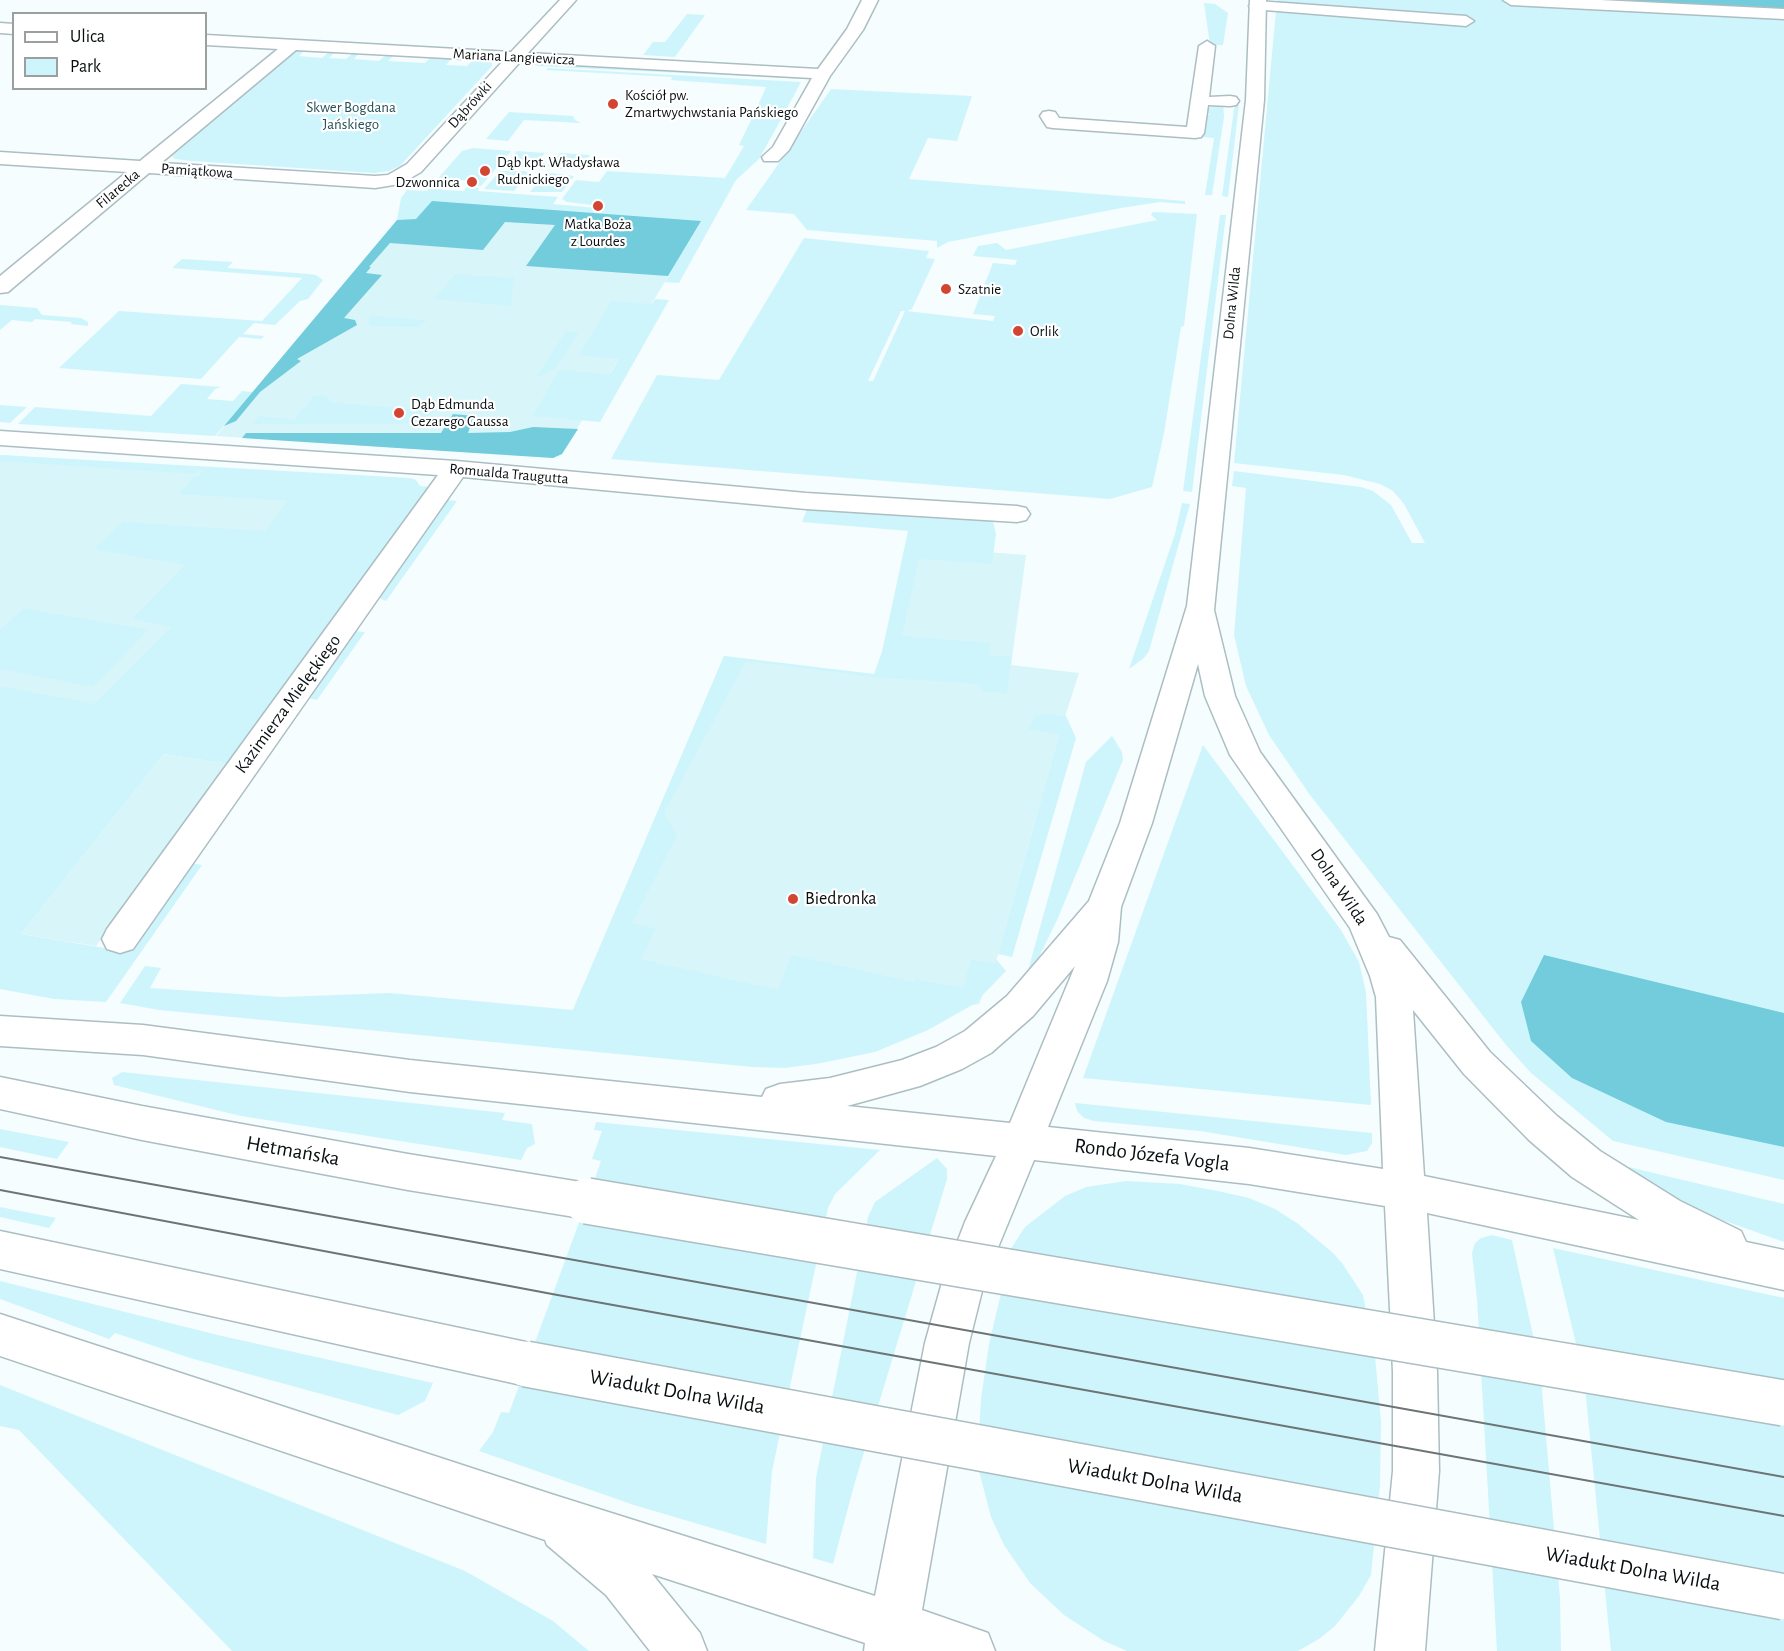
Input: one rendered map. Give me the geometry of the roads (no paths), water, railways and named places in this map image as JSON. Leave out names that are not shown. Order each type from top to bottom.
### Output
[{"type":"street","name":"Dąbrówki","points":[[393,180],[414,168],[568,0]]},
{"type":"street","points":[[771,157],[780,150],[822,74],[855,30],[870,0]]},
{"type":"street","points":[[1511,0],[1784,14]]},
{"type":"street","points":[[1257,3],[1466,21]]},
{"type":"street","name":"Dolna Wilda","points":[[1023,1140],[1089,981],[1100,942],[1104,907],[1136,823],[1201,606],[1255,100],[1257,3]]},
{"type":"street","name":"Mariana Langiewicza","points":[[207,40],[822,74]]},
{"type":"street","name":"Filarecka","points":[[0,287],[292,45]]},
{"type":"street","points":[[1049,116],[1053,123],[1195,133],[1207,46]]},
{"type":"street","points":[[1212,101],[1230,101]]},
{"type":"street","name":"Pamiątkowa","points":[[0,158],[375,182],[393,180]]},
{"type":"street","name":"Romualda Traugutta","points":[[0,438],[456,469],[806,501],[1017,514]]},
{"type":"street","name":"Kazimierza Mielęckiego","points":[[120,939],[456,469]]},
{"type":"street","name":"Dolna Wilda","points":[[1201,606],[1220,696],[1246,755],[1365,923],[1388,976],[1394,997],[1406,1191]]},
{"type":"street","points":[[0,1031],[143,1040],[410,1076],[702,1106],[794,1100],[906,1076],[949,1059],[978,1042],[1020,1006],[1104,907]]},
{"type":"street","points":[[1365,923],[1477,1063],[1520,1108],[1586,1164],[1665,1214],[1711,1239],[1784,1268]]},
{"type":"street","name":"Hetmańska","points":[[0,1093],[142,1123],[408,1172],[1784,1403]]},
{"type":"street","name":"Rondo Józefa Vogla","points":[[702,1106],[1249,1166],[1406,1191],[1784,1268]]},
{"type":"street","points":[[891,1639],[947,1343],[964,1280],[986,1222],[1023,1140]]},
{"type":"street","points":[[1400,1651],[1416,1471],[1415,1372],[1406,1191]]},
{"type":"street","name":"Wiadukt Dolna Wilda","points":[[0,1250],[526,1364],[1784,1597]]},
{"type":"street","points":[[0,1335],[551,1518],[891,1639],[970,1651]]},
{"type":"street","points":[[551,1518],[623,1578],[682,1651]]},
{"type":"tram line","points":[[0,1157],[1784,1477]]},
{"type":"tram line","points":[[0,1190],[552,1294],[1784,1516]]},
{"type":"place","name":"Kościół pw. Zmartwychwstania Pańskiego","points":[[613,104]]},
{"type":"place","name":"Dąb kpt. Władysława Rudnickiego","points":[[485,171]]},
{"type":"place","name":"Dzwonnica","points":[[472,182]]},
{"type":"place","name":"Matka Boża z Lourdes","points":[[598,206]]},
{"type":"place","name":"Szatnie","points":[[946,289]]},
{"type":"place","name":"Orlik","points":[[1018,331]]},
{"type":"place","name":"Dąb Edmunda Cezarego Gaussa","points":[[399,413]]},
{"type":"place","name":"Biedronka","points":[[793,899]]},
{"type":"park label","name":"Skwer Bogdana Jańskiego","points":[[351,116]]}]
